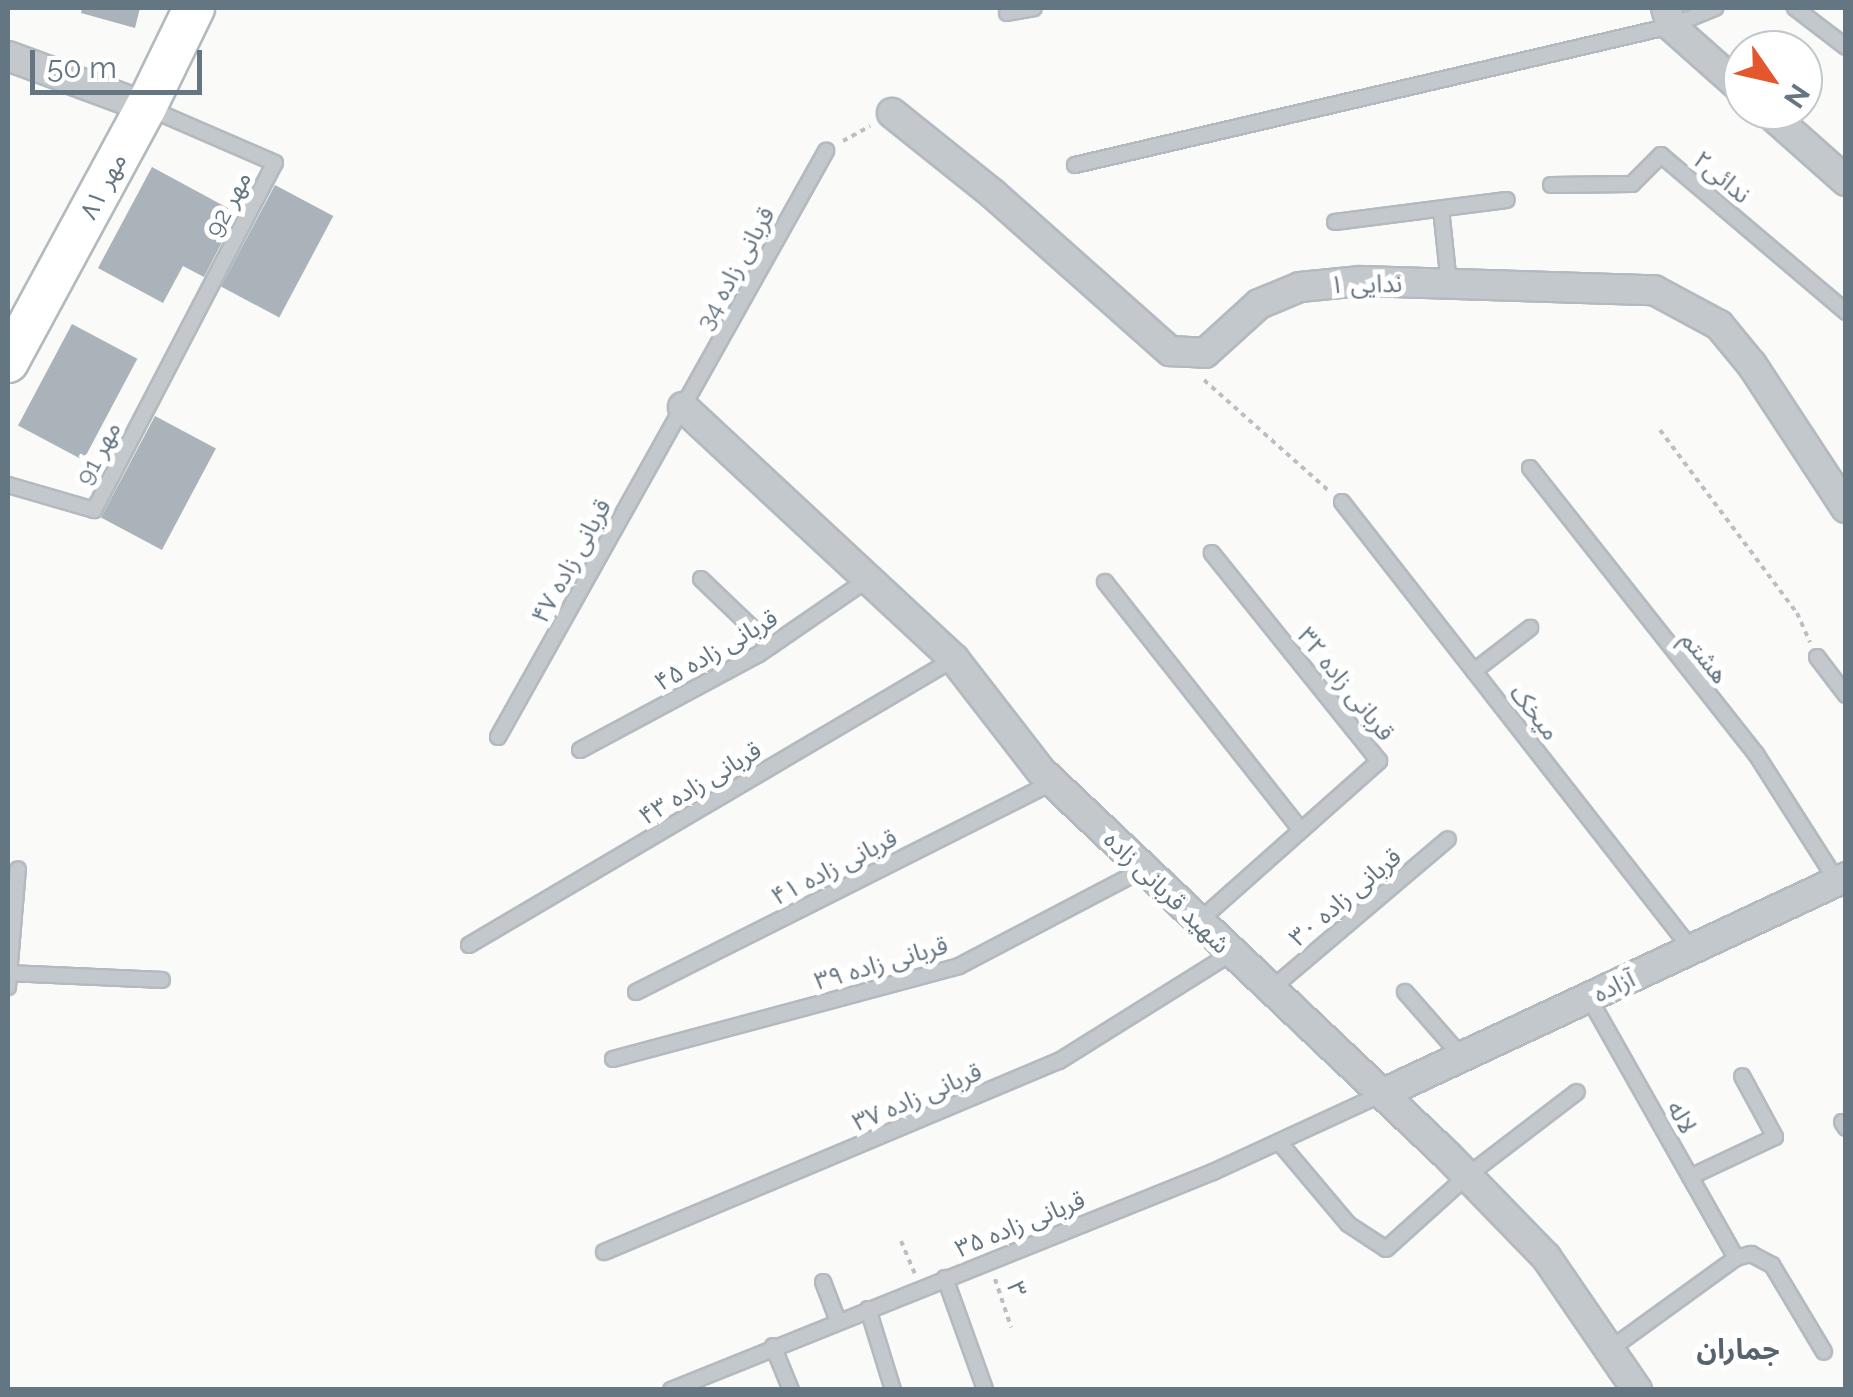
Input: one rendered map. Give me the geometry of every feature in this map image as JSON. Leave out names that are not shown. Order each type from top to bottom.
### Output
[{"type":"street","name":"مهر ۸۱","points":[[8,362],[146,107],[194,8]]},
{"type":"street","points":[[1668,17],[1723,71]]},
{"type":"street","points":[[8,56],[146,107]]},
{"type":"street","points":[[892,113],[1170,351]]},
{"type":"street","points":[[1789,130],[1846,181]]},
{"type":"street","name":"ندایی ۱","points":[[1170,351],[1205,354],[1259,304],[1300,287],[1361,282],[1654,290],[1719,325],[1752,365],[1844,503]]},
{"type":"street","name":"شهید قربانی زاده","points":[[683,407],[954,659],[1052,782],[1382,1094],[1546,1257],[1636,1390]]},
{"type":"street","name":"آزاده","points":[[1382,1094],[1841,879]]},
{"type":"lane","points":[[1007,13],[1034,8]]},
{"type":"lane","points":[[1075,165],[1715,8]]},
{"type":"lane","points":[[1795,8],[1846,46]]},
{"type":"lane","name":"مهر 92","points":[[146,107],[275,163],[184,337]]},
{"type":"lane","name":"قربانی زاده 34","points":[[683,407],[826,151]]},
{"type":"lane","name":"ندائی۲","points":[[1551,185],[1632,184],[1661,155],[1846,312]]},
{"type":"lane","points":[[1336,222],[1507,200]]},
{"type":"lane","points":[[1441,209],[1448,284]]},
{"type":"lane","name":"مهر 91","points":[[8,485],[94,510],[184,337]]},
{"type":"lane","name":"قربانی زاده ۴۷","points":[[498,738],[683,407]]},
{"type":"lane","name":"هشتم","points":[[1530,468],[1756,754],[1841,879]]},
{"type":"lane","name":"میخک","points":[[1342,502],[1692,950]]},
{"type":"lane","name":"قربانی زاده ۳۲","points":[[1198,922],[1379,761],[1212,553]]},
{"type":"lane","points":[[700,579],[772,646]]},
{"type":"lane","name":"قربانی زاده ۴۵","points":[[580,750],[772,646],[868,579]]},
{"type":"lane","points":[[1105,582],[1301,830]]},
{"type":"lane","points":[[1474,671],[1530,628]]},
{"type":"lane","points":[[1816,656],[1846,695]]},
{"type":"lane","name":"قربانی زاده ۴۳","points":[[469,945],[954,659]]},
{"type":"lane","name":"قربانی زاده ۴۱","points":[[636,992],[1052,782]]},
{"type":"lane","name":"قربانی زاده ۳۰","points":[[1270,990],[1448,839]]},
{"type":"lane","name":"قربانی زاده ۳۹","points":[[614,1059],[959,966],[1144,869]]},
{"type":"lane","points":[[8,987],[18,870]]},
{"type":"lane","name":"قربانی زاده ۳۷","points":[[604,1252],[1059,1061],[1232,953]]},
{"type":"lane","points":[[8,973],[162,980]]},
{"type":"lane","points":[[1405,992],[1462,1057]]},
{"type":"lane","name":"لاله","points":[[1588,998],[1736,1258]]},
{"type":"lane","points":[[1690,1176],[1776,1136],[1742,1076]]},
{"type":"lane","points":[[1279,1142],[1348,1224],[1386,1249],[1467,1176],[1576,1092]]},
{"type":"lane","name":"قربانی زاده ۳۵","points":[[671,1390],[706,1382],[774,1346],[1279,1142],[1382,1094]]},
{"type":"lane","points":[[1610,1350],[1736,1258],[1751,1254],[1772,1265],[1824,1352]]},
{"type":"lane","points":[[945,1278],[985,1389]]},
{"type":"lane","points":[[822,1282],[838,1321]]},
{"type":"lane","points":[[868,1309],[893,1390]]},
{"type":"lane","points":[[774,1346],[791,1390]]},
{"type":"path","points":[[826,151],[892,113]]},
{"type":"path","points":[[1170,351],[1342,502]]},
{"type":"path","points":[[1660,430],[1797,614],[1816,656]]},
{"type":"path","points":[[900,1240],[920,1288]]},
{"type":"path","name":"۳","points":[[989,1261],[1010,1327]]},
{"type":"building","points":[[82,8],[140,8],[135,28],[81,13]]},
{"type":"building","points":[[152,167],[237,213],[204,277],[183,266],[163,303],[98,268]]},
{"type":"building","points":[[275,185],[333,216],[279,318],[221,287]]},
{"type":"building","points":[[72,324],[137,359],[83,460],[18,426]]},
{"type":"building","points":[[155,416],[216,448],[162,550],[101,518]]},
{"type":"district","name":"جماران","points":[[1738,1350]]}]
